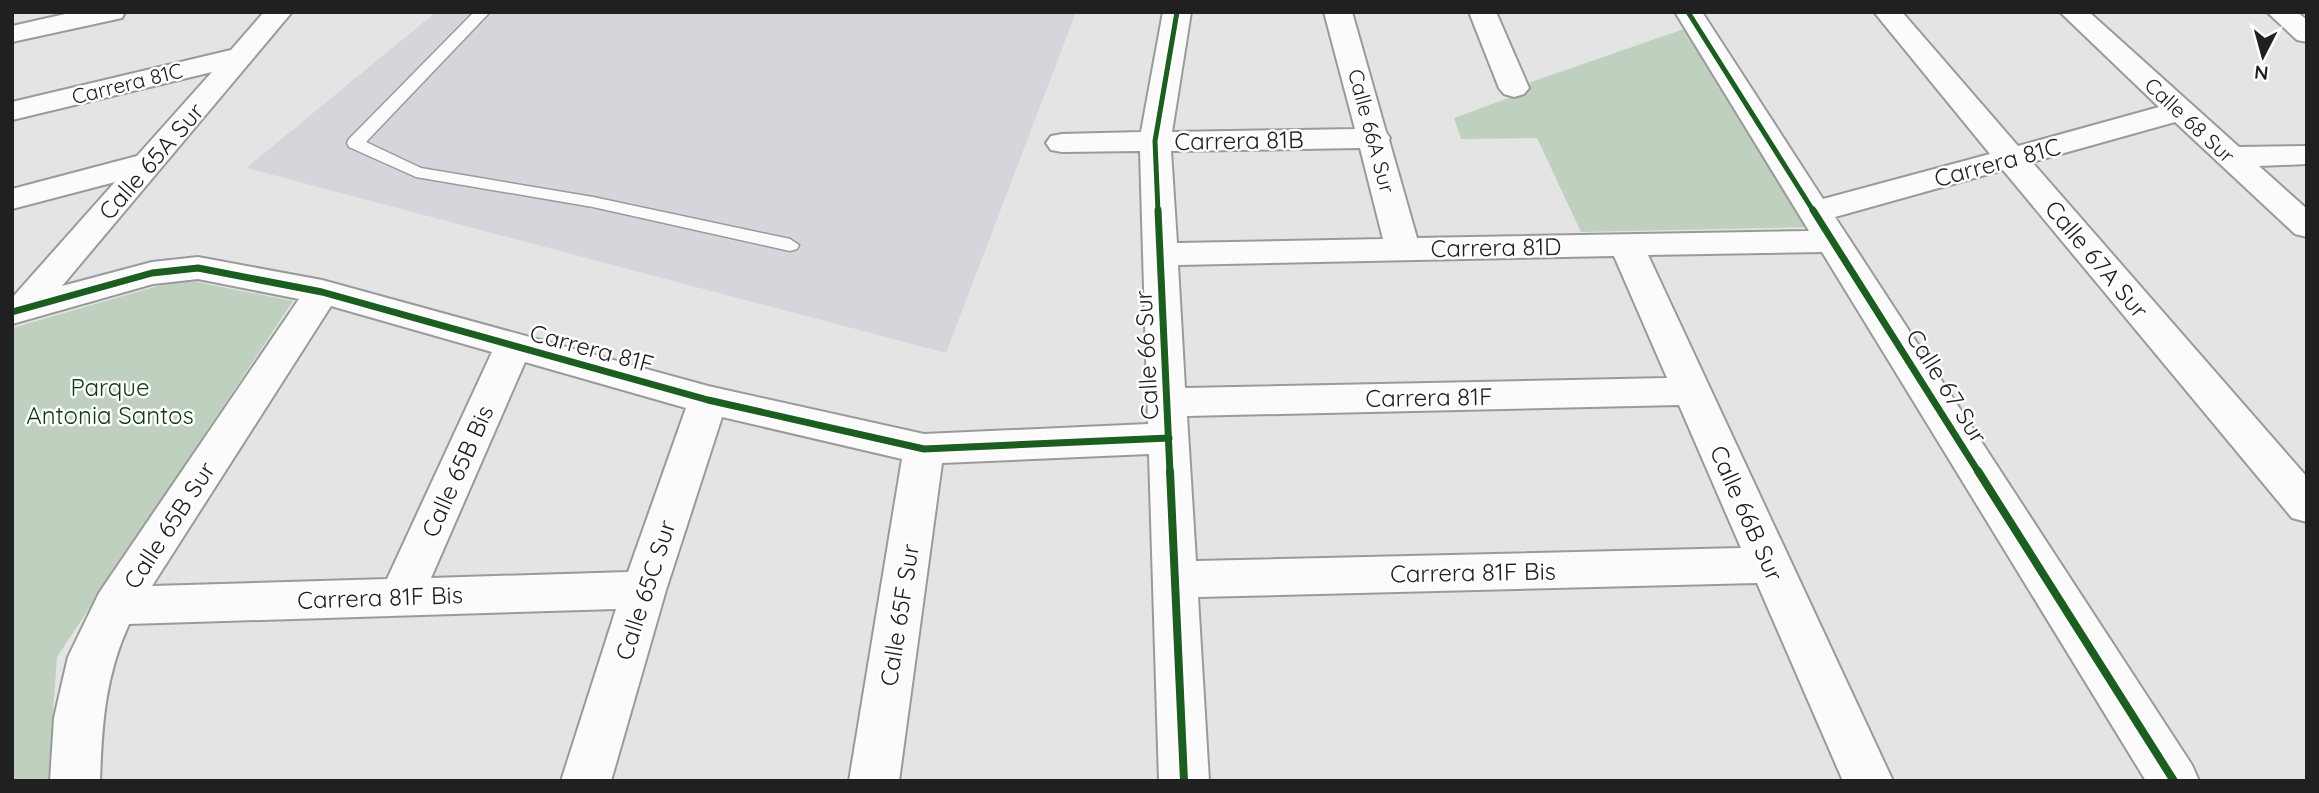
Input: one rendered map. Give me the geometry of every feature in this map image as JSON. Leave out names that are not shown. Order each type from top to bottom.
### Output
[{"type":"street","points":[[12,34],[112,12]]},
{"type":"street","name":"Calle 65A Sur","points":[[18,311],[279,12]]},
{"type":"street","name":"Calle 66 Sur","points":[[1177,12],[1155,141],[1184,781]]},
{"type":"street","name":"Calle 66A Sur","points":[[1338,12],[1375,138],[1403,249]]},
{"type":"street","points":[[1482,12],[1514,88]]},
{"type":"street","name":"Calle 67 Sur","points":[[1688,12],[2174,781]]},
{"type":"street","name":"Calle 67A Sur","points":[[1887,12],[2307,506]]},
{"type":"street","name":"Calle 68 Sur","points":[[2073,12],[2307,227]]},
{"type":"street","points":[[2280,12],[2307,34]]},
{"type":"street","name":"Carrera 81C","points":[[12,111],[242,55]]},
{"type":"street","name":"Carrera 81C","points":[[1823,227],[2011,158],[2180,111]]},
{"type":"street","name":"Carrera 81B","points":[[1062,143],[1375,138]]},
{"type":"street","points":[[2230,156],[2307,155]]},
{"type":"street","points":[[12,199],[149,163]]},
{"type":"street","name":"Carrera 81D","points":[[1161,254],[1626,245],[1823,227]]},
{"type":"street","name":"Calle 66B Sur","points":[[1626,245],[1868,781]]},
{"type":"street","name":"Carrera 81F","points":[[18,311],[152,273],[198,268],[322,292],[708,400],[924,449],[1168,420],[1692,391]]},
{"type":"street","name":"Calle 65B Sur","points":[[75,781],[78,718],[91,657],[115,606],[322,292]]},
{"type":"street","name":"Calle 65B Bis","points":[[401,596],[513,347]]},
{"type":"street","name":"Calle 65C Sur","points":[[586,781],[644,590],[708,400]]},
{"type":"street","name":"Calle 65F Sur","points":[[874,781],[924,449]]},
{"type":"street","name":"Carrera 81F Bis","points":[[1175,580],[1770,565]]},
{"type":"street","name":"Carrera 81F Bis","points":[[115,606],[644,590]]},
{"type":"lane","points":[[483,12],[355,143],[416,172],[593,202],[790,245]]},
{"type":"shaded area","points":[[436,12],[1076,12],[946,353],[246,168]]},
{"type":"green space","points":[[1684,29],[1809,227],[1581,232],[1537,138],[1461,139],[1454,118],[1517,95],[1514,88]]},
{"type":"green space","name":"Parque Antonia Santos","points":[[182,279],[293,301],[57,657],[48,781],[12,781],[12,328]]},
{"type":"cycle path","points":[[1177,12],[1155,141],[1184,781]]},
{"type":"cycle path","points":[[1688,12],[2174,781]]},
{"type":"cycle path","points":[[12,312],[152,273],[198,268],[322,292],[708,400],[924,449],[1169,438]]}]
